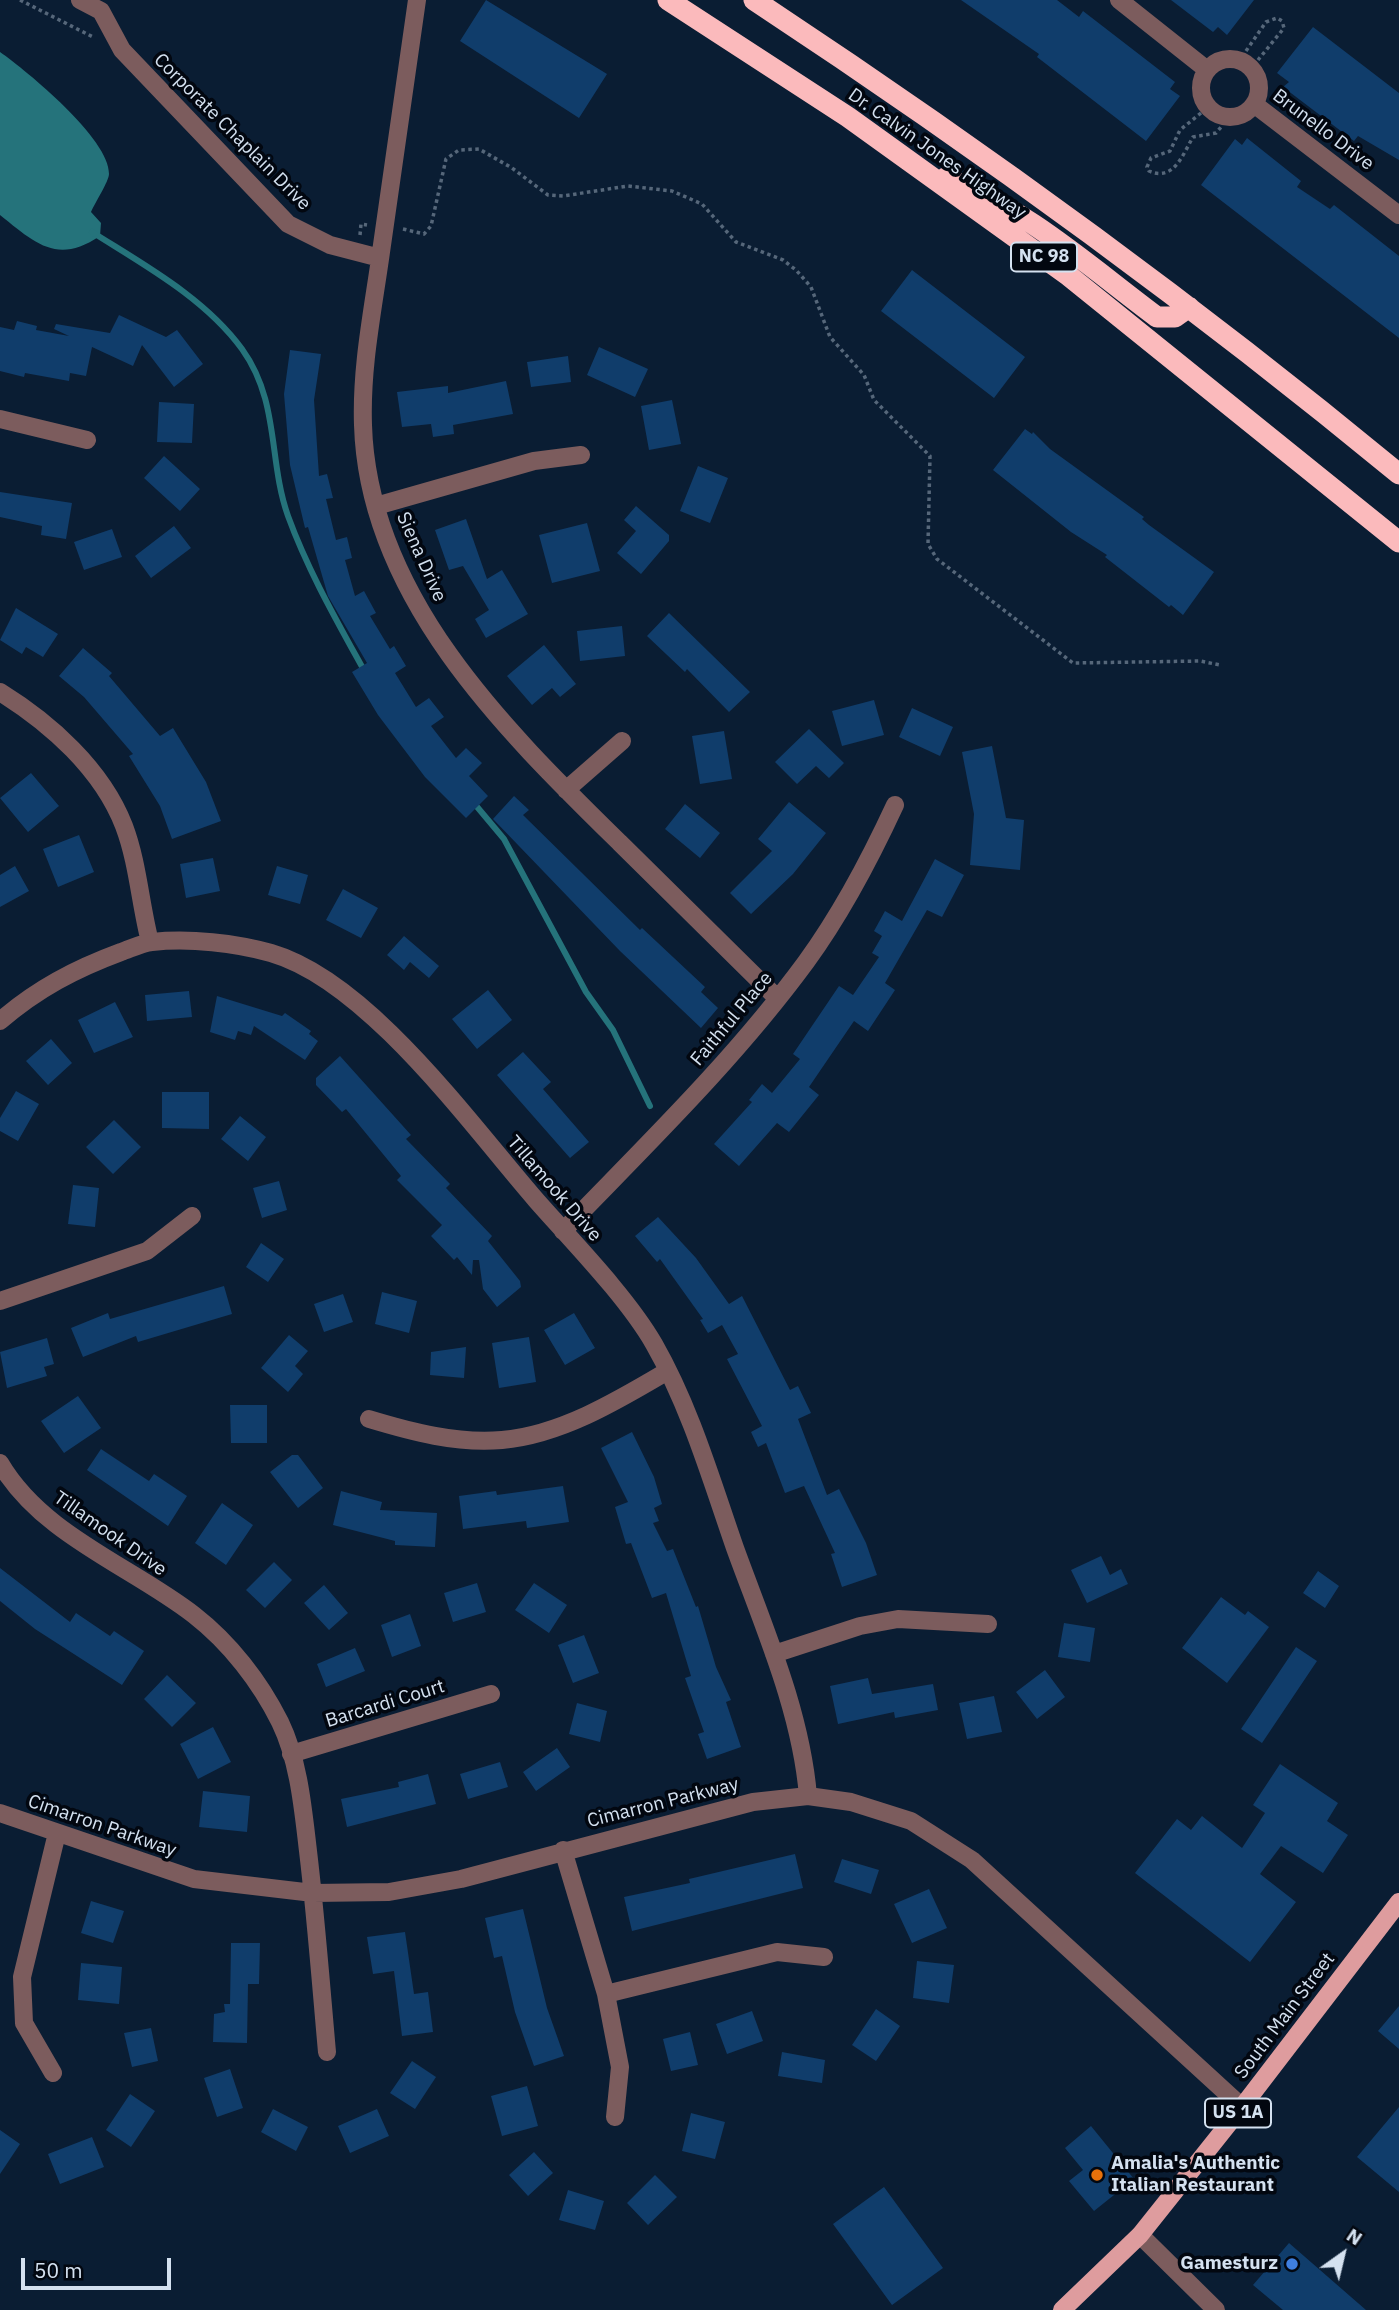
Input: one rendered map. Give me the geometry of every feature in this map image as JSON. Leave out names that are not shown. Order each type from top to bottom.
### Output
[{"type":"highway","name":"Dr. Calvin Jones Highway","points":[[668,0],[848,117],[1069,275],[1399,542]]},
{"type":"highway","name":"Dr. Calvin Jones Highway","points":[[754,0],[1090,232],[1394,467]]},
{"type":"highway","points":[[920,169],[978,190],[1014,211],[1157,317],[1175,317],[1189,307]]},
{"type":"main road","name":"South Main Street","points":[[1062,2310],[1140,2235],[1399,1902]]},
{"type":"street","name":"Corporate Chaplain Drive","points":[[80,0],[101,11],[122,50],[288,223],[330,245],[380,258]]},
{"type":"street","name":"Siena Drive","points":[[417,0],[365,358],[363,424],[366,457],[376,506],[397,562],[426,619],[457,666],[500,719],[566,790],[776,998]]},
{"type":"street","points":[[1119,0],[1206,69]]},
{"type":"street","name":"Brunello Drive","points":[[1223,58],[1233,58],[1251,67],[1259,85],[1254,104],[1248,111],[1230,117],[1212,111],[1201,96],[1202,77],[1206,69],[1223,58]]},
{"type":"street","name":"Brunello Drive","points":[[1254,104],[1399,215]]},
{"type":"street","points":[[0,419],[87,440]]},
{"type":"street","points":[[376,506],[534,461],[581,455]]},
{"type":"street","points":[[0,692],[35,716],[71,749],[116,807],[130,847],[150,942]]},
{"type":"street","points":[[566,790],[622,741]]},
{"type":"street","name":"Faithful Place","points":[[563,1231],[721,1068],[806,962],[874,850],[895,805]]},
{"type":"street","name":"Tillamook Drive","points":[[0,1021],[31,994],[82,966],[150,942],[223,944],[274,954],[332,983],[371,1014],[403,1046],[563,1231],[640,1322],[655,1346],[685,1409],[774,1654],[805,1757],[808,1796]]},
{"type":"street","points":[[0,1301],[147,1251],[192,1216]]},
{"type":"street","points":[[369,1419],[434,1436],[503,1440],[543,1431],[590,1413],[666,1372]]},
{"type":"street","name":"Tillamook Drive","points":[[0,1463],[36,1508],[99,1554],[194,1615],[230,1648],[262,1690],[281,1724],[292,1754],[304,1815],[327,2052]]},
{"type":"street","points":[[774,1654],[860,1626],[898,1619],[988,1624]]},
{"type":"street","name":"Barcardi Court","points":[[292,1754],[491,1694]]},
{"type":"street","name":"Cimarron Parkway","points":[[0,1813],[194,1879],[313,1893],[389,1892],[461,1879],[753,1802],[808,1796],[850,1802],[911,1821],[972,1860],[1242,2107]]},
{"type":"street","points":[[53,2073],[24,2023],[22,1977],[57,1833]]},
{"type":"street","points":[[563,1850],[606,1994],[620,2067],[615,2117]]},
{"type":"street","points":[[606,1994],[777,1952],[824,1957]]},
{"type":"street","points":[[1140,2235],[1216,2310]]},
{"type":"path","points":[[1245,51],[1266,22],[1270,19],[1282,20],[1284,28],[1258,60]]},
{"type":"path","points":[[1201,113],[1180,130],[1170,151],[1152,158],[1147,167],[1149,171],[1162,174],[1169,172],[1178,165],[1193,137],[1216,133],[1222,126]]},
{"type":"path","points":[[403,229],[424,234],[431,226],[446,159],[459,150],[479,149],[492,155],[548,195],[628,186],[672,191],[702,204],[736,242],[783,260],[796,270],[811,287],[830,337],[864,375],[874,400],[930,456],[928,544],[937,559],[1073,663],[1200,661],[1220,665]]},
{"type":"shaded area","points":[[0,52],[65,107],[82,125],[106,159],[109,174],[91,212],[101,223],[100,236],[85,245],[71,249],[47,247],[24,234],[0,215]]},
{"type":"building","points":[[486,0],[607,74],[579,118],[460,41]]},
{"type":"building","points":[[961,0],[1057,0],[1079,17],[1083,11],[1175,82],[1170,89],[1180,96],[1146,141],[1037,57],[1039,54]]},
{"type":"building","points":[[1171,0],[1254,0],[1227,35],[1218,27],[1213,32]]},
{"type":"building","points":[[1313,27],[1399,93],[1399,160],[1358,136],[1354,141],[1283,87],[1289,82],[1277,73]]},
{"type":"building","points":[[1247,138],[1301,181],[1297,187],[1330,209],[1334,205],[1399,256],[1399,338],[1201,185],[1235,139],[1242,145]]},
{"type":"building","points":[[912,270],[1025,357],[994,398],[881,311]]},
{"type":"building","points":[[119,315],[166,337],[177,330],[203,364],[174,387],[142,345],[133,366],[92,347],[86,376],[70,373],[69,381],[25,373],[24,377],[0,371],[0,327],[14,330],[17,321],[37,326],[36,330],[69,336],[54,329],[56,324],[110,333]]},
{"type":"building","points":[[599,347],[648,369],[635,397],[587,375]]},
{"type":"building","points":[[290,350],[321,354],[314,400],[319,476],[327,474],[333,498],[326,499],[336,540],[347,537],[352,558],[345,560],[355,596],[364,591],[376,613],[370,616],[390,649],[394,646],[406,666],[395,673],[416,707],[429,698],[444,717],[431,726],[456,758],[466,748],[482,763],[469,776],[488,796],[466,818],[425,777],[378,715],[352,672],[367,663],[328,596],[308,527],[305,528],[290,465],[284,394]]},
{"type":"building","points":[[568,356],[571,382],[531,387],[527,362]]},
{"type":"building","points":[[506,381],[513,414],[453,425],[454,434],[433,437],[431,424],[402,427],[397,392],[448,386],[448,393]]},
{"type":"building","points":[[672,400],[681,444],[649,450],[641,406]]},
{"type":"building","points":[[159,402],[194,404],[192,443],[157,442]]},
{"type":"building","points":[[1025,429],[1032,434],[1033,432],[1050,449],[1214,572],[1183,615],[1171,605],[1169,607],[1105,557],[1107,555],[1071,532],[993,470]]},
{"type":"building","points":[[164,456],[200,489],[180,511],[144,478]]},
{"type":"building","points":[[698,466],[728,478],[710,523],[680,511]]},
{"type":"building","points":[[0,492],[72,503],[66,539],[41,535],[42,526],[0,517]]},
{"type":"building","points":[[636,506],[669,535],[669,541],[641,574],[617,553],[636,531],[624,520]]},
{"type":"building","points":[[466,519],[487,579],[502,570],[528,614],[486,638],[475,619],[489,610],[463,566],[449,570],[435,530]]},
{"type":"building","points":[[587,523],[600,571],[552,583],[539,535]]},
{"type":"building","points":[[174,526],[191,548],[151,578],[135,556]]},
{"type":"building","points":[[112,529],[122,557],[84,570],[74,542]]},
{"type":"building","points":[[16,608],[58,634],[43,657],[26,647],[22,654],[0,640]]},
{"type":"building","points":[[669,613],[750,692],[729,712],[687,669],[685,672],[647,636]]},
{"type":"building","points":[[622,626],[625,656],[580,661],[577,631]]},
{"type":"building","points":[[544,645],[576,684],[560,697],[552,688],[532,705],[507,676]]},
{"type":"building","points":[[83,648],[112,673],[109,676],[160,736],[173,728],[206,782],[221,821],[172,839],[160,806],[129,756],[133,754],[84,697],[59,676]]},
{"type":"building","points":[[874,700],[884,735],[842,746],[832,711]]},
{"type":"building","points":[[912,708],[953,727],[940,756],[899,737]]},
{"type":"building","points":[[809,729],[844,763],[829,778],[816,766],[797,784],[775,762]]},
{"type":"building","points":[[724,731],[732,779],[700,784],[692,736]]},
{"type":"building","points":[[992,746],[1006,818],[1024,820],[1020,870],[970,865],[974,814],[962,752]]},
{"type":"building","points":[[31,773],[59,806],[28,832],[0,798]]},
{"type":"building","points":[[514,796],[529,810],[523,815],[640,930],[642,928],[705,987],[701,992],[718,1008],[701,1028],[620,951],[493,819]]},
{"type":"building","points":[[789,802],[826,833],[793,874],[751,914],[730,893],[772,851],[758,839]]},
{"type":"building","points":[[685,804],[720,833],[700,858],[665,829]]},
{"type":"building","points":[[79,835],[94,872],[58,887],[43,849]]},
{"type":"building","points":[[213,858],[220,891],[186,898],[180,864]]},
{"type":"building","points":[[935,859],[964,875],[942,917],[927,910],[885,983],[895,990],[868,1031],[854,1021],[809,1087],[819,1095],[789,1132],[777,1123],[739,1166],[714,1144],[752,1102],[749,1100],[762,1084],[772,1093],[800,1059],[793,1054],[839,986],[853,995],[879,957],[872,953],[882,936],[874,931],[885,911],[902,921]]},
{"type":"building","points":[[15,866],[29,891],[0,907],[0,875]]},
{"type":"building","points":[[277,866],[308,875],[300,904],[268,895]]},
{"type":"building","points":[[343,889],[378,908],[361,938],[326,920]]},
{"type":"building","points":[[404,936],[439,966],[429,978],[410,962],[404,970],[387,955]]},
{"type":"building","points":[[488,990],[512,1020],[477,1049],[452,1019]]},
{"type":"building","points":[[189,991],[192,1017],[147,1021],[145,995]]},
{"type":"building","points":[[217,996],[282,1016],[285,1013],[311,1031],[309,1034],[318,1041],[305,1060],[254,1026],[251,1035],[238,1031],[235,1040],[210,1032]]},
{"type":"building","points":[[115,1002],[133,1037],[94,1053],[78,1020]]},
{"type":"building","points":[[51,1039],[72,1063],[48,1085],[26,1061]]},
{"type":"building","points":[[523,1052],[551,1082],[543,1089],[589,1142],[570,1158],[497,1075]]},
{"type":"building","points":[[340,1056],[411,1135],[406,1139],[450,1184],[446,1188],[492,1236],[488,1241],[520,1281],[521,1287],[497,1307],[483,1289],[479,1260],[473,1260],[472,1275],[457,1257],[454,1260],[431,1236],[442,1225],[397,1180],[401,1176],[346,1109],[342,1112],[316,1085],[316,1078]]},
{"type":"building","points":[[16,1091],[39,1104],[18,1141],[0,1131],[0,1118]]},
{"type":"building","points":[[162,1092],[209,1092],[209,1129],[162,1128]]},
{"type":"building","points":[[240,1116],[266,1137],[248,1161],[221,1139]]},
{"type":"building","points":[[114,1120],[141,1147],[113,1174],[86,1147]]},
{"type":"building","points":[[279,1181],[287,1210],[262,1218],[253,1188]]},
{"type":"building","points":[[73,1185],[99,1188],[95,1227],[68,1224]]},
{"type":"building","points":[[658,1217],[696,1258],[729,1304],[742,1296],[790,1390],[798,1386],[811,1413],[798,1419],[827,1495],[839,1489],[866,1543],[877,1575],[842,1587],[831,1554],[835,1553],[804,1486],[785,1493],[766,1443],[758,1447],[751,1432],[762,1426],[727,1359],[738,1354],[722,1325],[708,1333],[700,1320],[703,1319],[660,1259],[657,1262],[635,1236]]},
{"type":"building","points":[[261,1243],[284,1259],[268,1282],[246,1267]]},
{"type":"building","points":[[224,1286],[232,1314],[138,1342],[136,1336],[83,1357],[71,1328],[108,1313],[110,1319]]},
{"type":"building","points":[[382,1292],[417,1301],[409,1333],[375,1324]]},
{"type":"building","points":[[343,1294],[353,1322],[324,1332],[314,1304]]},
{"type":"building","points":[[574,1313],[595,1348],[565,1365],[544,1330]]},
{"type":"building","points":[[289,1335],[308,1351],[295,1366],[303,1374],[288,1392],[261,1368]]},
{"type":"building","points":[[529,1337],[536,1382],[499,1388],[492,1343]]},
{"type":"building","points":[[47,1338],[54,1364],[44,1367],[47,1376],[7,1388],[0,1352]]},
{"type":"building","points":[[466,1347],[464,1378],[430,1375],[431,1352]]},
{"type":"building","points":[[78,1396],[101,1428],[64,1453],[41,1421]]},
{"type":"building","points":[[230,1405],[267,1405],[267,1443],[231,1443]]},
{"type":"building","points":[[632,1432],[654,1477],[662,1504],[654,1508],[659,1521],[653,1523],[667,1551],[673,1549],[696,1607],[698,1606],[716,1667],[731,1700],[726,1702],[741,1747],[707,1759],[698,1734],[704,1732],[685,1678],[691,1676],[666,1593],[652,1598],[631,1543],[626,1544],[615,1507],[628,1502],[601,1448]]},
{"type":"building","points":[[101,1449],[149,1481],[154,1474],[187,1496],[168,1526],[87,1470]]},
{"type":"building","points":[[292,1455],[298,1455],[323,1488],[298,1508],[270,1472]]},
{"type":"building","points":[[563,1486],[569,1522],[527,1528],[526,1521],[463,1529],[459,1496],[496,1491],[497,1495]]},
{"type":"building","points":[[341,1491],[382,1502],[380,1510],[437,1513],[435,1547],[395,1545],[395,1541],[333,1525]]},
{"type":"building","points":[[222,1503],[253,1525],[226,1565],[195,1543]]},
{"type":"building","points":[[1101,1556],[1110,1575],[1121,1569],[1128,1584],[1087,1603],[1071,1570]]},
{"type":"building","points":[[274,1562],[292,1580],[265,1608],[246,1590]]},
{"type":"building","points":[[0,1568],[70,1622],[76,1613],[110,1636],[114,1631],[144,1651],[122,1685],[35,1629],[0,1601]]},
{"type":"building","points":[[1318,1571],[1339,1586],[1325,1608],[1303,1593]]},
{"type":"building","points":[[477,1583],[486,1612],[453,1622],[444,1593]]},
{"type":"building","points":[[534,1583],[567,1605],[549,1633],[515,1610]]},
{"type":"building","points":[[324,1585],[348,1613],[329,1630],[304,1603]]},
{"type":"building","points":[[1221,1597],[1245,1615],[1248,1611],[1269,1627],[1227,1683],[1182,1648]]},
{"type":"building","points":[[410,1614],[421,1646],[392,1657],[381,1625]]},
{"type":"building","points":[[1064,1623],[1095,1628],[1090,1662],[1058,1657]]},
{"type":"building","points":[[584,1635],[599,1673],[573,1683],[558,1645]]},
{"type":"building","points":[[1296,1647],[1317,1661],[1262,1743],[1241,1729]]},
{"type":"building","points":[[355,1648],[365,1671],[326,1687],[317,1664]]},
{"type":"building","points":[[1045,1670],[1065,1697],[1037,1719],[1016,1692]]},
{"type":"building","points":[[167,1675],[196,1703],[172,1727],[144,1699]]},
{"type":"building","points":[[868,1678],[872,1694],[933,1684],[938,1710],[895,1718],[894,1712],[838,1724],[830,1686]]},
{"type":"building","points":[[994,1696],[1002,1732],[967,1739],[959,1703]]},
{"type":"building","points":[[577,1703],[607,1711],[600,1742],[569,1734]]},
{"type":"building","points":[[213,1727],[231,1762],[198,1779],[180,1744]]},
{"type":"building","points":[[557,1748],[570,1767],[536,1791],[523,1772]]},
{"type":"building","points":[[500,1762],[508,1787],[468,1799],[460,1774]]},
{"type":"building","points":[[1280,1764],[1338,1803],[1327,1821],[1348,1835],[1323,1873],[1281,1846],[1260,1874],[1296,1902],[1250,1962],[1135,1873],[1177,1819],[1191,1830],[1202,1816],[1242,1848],[1265,1813],[1253,1805]]},
{"type":"building","points":[[428,1774],[436,1804],[347,1827],[341,1799],[399,1787],[398,1782]]},
{"type":"building","points":[[203,1791],[250,1796],[247,1832],[199,1827]]},
{"type":"building","points":[[795,1854],[803,1888],[632,1931],[624,1897],[690,1883],[689,1879]]},
{"type":"building","points":[[842,1859],[879,1870],[871,1894],[834,1882]]},
{"type":"building","points":[[929,1889],[947,1928],[912,1943],[894,1904]]},
{"type":"building","points":[[91,1901],[124,1911],[113,1943],[81,1933]]},
{"type":"building","points":[[523,1909],[547,2008],[564,2056],[534,2066],[515,2012],[502,1956],[494,1958],[485,1918]]},
{"type":"building","points":[[405,1932],[414,1994],[428,1992],[433,2032],[402,2036],[394,1971],[373,1974],[367,1937]]},
{"type":"building","points":[[231,1943],[260,1943],[259,1984],[248,1984],[247,2043],[213,2042],[214,2014],[225,2012],[224,2004],[230,2004]]},
{"type":"building","points":[[917,1961],[954,1965],[949,2003],[913,1998]]},
{"type":"building","points":[[81,1963],[122,1967],[119,2004],[78,2000]]},
{"type":"building","points":[[1399,2006],[1399,2049],[1378,2031]]},
{"type":"building","points":[[876,2009],[900,2026],[876,2061],[852,2045]]},
{"type":"building","points":[[752,2011],[763,2041],[727,2054],[716,2024]]},
{"type":"building","points":[[151,2028],[158,2061],[132,2067],[124,2033]]},
{"type":"building","points":[[690,2032],[698,2065],[671,2071],[663,2039]]},
{"type":"building","points":[[782,2052],[825,2060],[822,2083],[778,2076]]},
{"type":"building","points":[[412,2061],[436,2077],[415,2109],[390,2093]]},
{"type":"building","points":[[230,2069],[243,2108],[217,2117],[204,2078]]},
{"type":"building","points":[[527,2086],[538,2126],[502,2136],[491,2096]]},
{"type":"building","points":[[130,2094],[155,2111],[131,2147],[106,2130]]},
{"type":"building","points":[[1399,2107],[1399,2192],[1357,2157]]},
{"type":"building","points":[[273,2109],[308,2127],[296,2151],[261,2132]]},
{"type":"building","points":[[377,2109],[389,2136],[350,2153],[338,2126]]},
{"type":"building","points":[[691,2113],[725,2122],[715,2159],[682,2151]]},
{"type":"building","points":[[1091,2126],[1134,2179],[1094,2211],[1069,2181],[1083,2170],[1065,2148]]},
{"type":"building","points":[[0,2130],[20,2144],[0,2174]]},
{"type":"building","points":[[92,2137],[104,2167],[60,2184],[48,2154]]},
{"type":"building","points":[[534,2152],[553,2173],[528,2196],[509,2175]]},
{"type":"building","points":[[655,2175],[677,2197],[648,2225],[627,2203]]},
{"type":"building","points":[[884,2187],[943,2268],[892,2305],[833,2224]]},
{"type":"building","points":[[568,2190],[604,2201],[595,2230],[559,2220]]},
{"type":"building","name":"Gamesturz","points":[[1289,2243],[1366,2310],[1283,2310],[1253,2285]]},
{"type":"waterway","points":[[92,232],[192,298],[242,349],[254,369],[268,410],[288,516],[314,577],[366,674]]},
{"type":"waterway","points":[[473,802],[504,839],[586,992],[613,1030],[650,1106]]},
{"type":"place","name":"Amalia's Authentic Italian Restaurant","points":[[1097,2175]]},
{"type":"place","name":"Gamesturz","points":[[1292,2264]]}]
